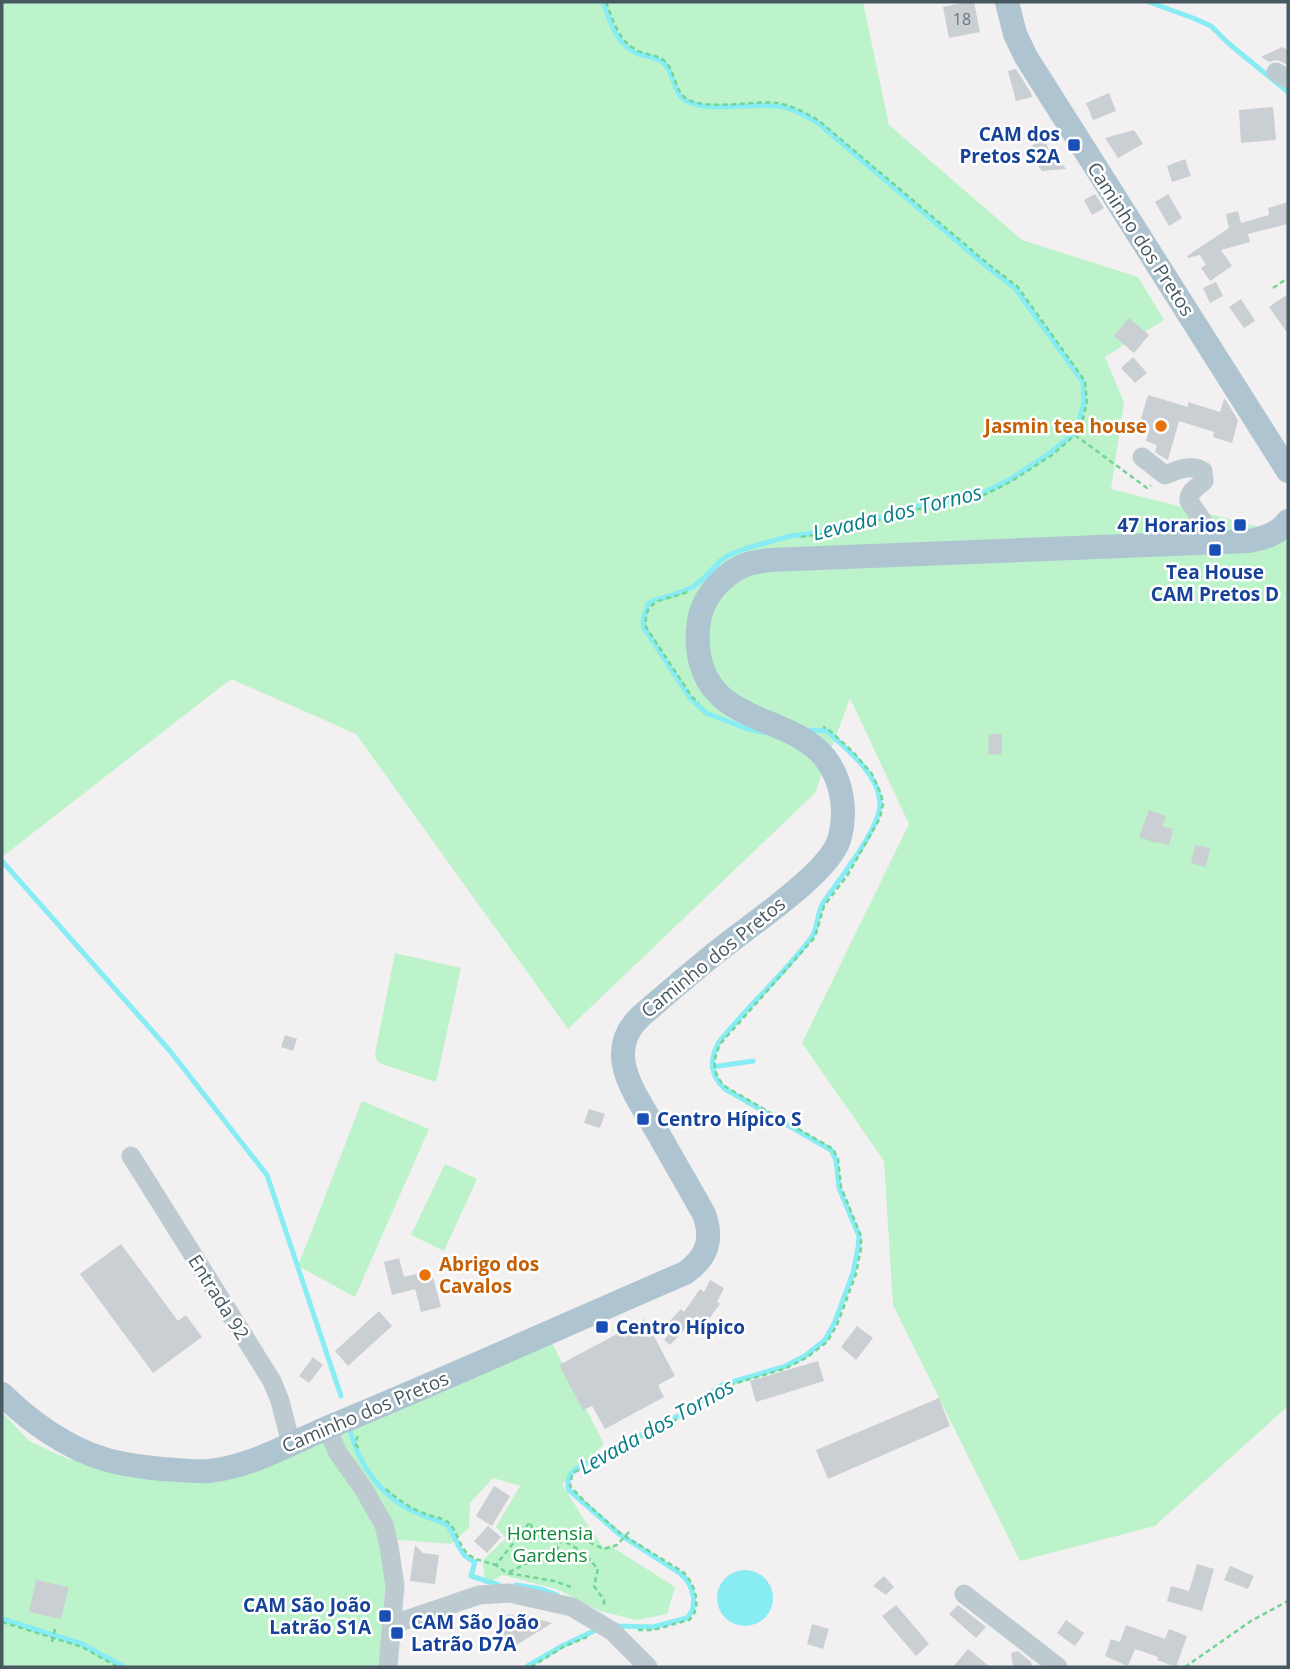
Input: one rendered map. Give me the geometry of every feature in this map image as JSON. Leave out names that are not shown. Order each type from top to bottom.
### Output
[{"type":"main road","name":"Caminho dos Pretos","points":[[1007,2],[1015,34],[1026,57],[1288,471]]},
{"type":"main road","name":"Caminho dos Pretos","points":[[2,1394],[43,1429],[102,1459],[132,1466],[211,1471],[239,1465],[291,1444],[694,1267],[706,1250],[709,1233],[704,1214],[625,1070],[623,1054],[626,1038],[634,1022],[829,859],[839,841],[843,815],[836,777],[818,750],[798,736],[736,708],[718,693],[704,673],[698,649],[698,624],[706,600],[721,581],[747,565],[769,560],[1249,541],[1278,532],[1288,521]]},
{"type":"street","points":[[1142,457],[1165,475],[1188,468],[1203,471],[1205,481],[1188,496],[1217,542]]},
{"type":"street","name":"Entrada 92","points":[[131,1156],[272,1381],[291,1444]]},
{"type":"street","points":[[327,1428],[338,1453],[380,1518],[389,1546],[395,1586],[388,1667]]},
{"type":"street","points":[[391,1625],[479,1595],[509,1593],[572,1607],[599,1631],[612,1631],[648,1667]]},
{"type":"street","points":[[964,1594],[1058,1667]]},
{"type":"path","points":[[606,2],[618,34],[630,47],[660,57],[669,65],[686,98],[700,103],[778,103],[818,120],[1017,286],[1085,381],[1087,403],[1075,435],[1052,455],[1020,476],[974,500],[922,508],[838,532],[790,539]]},
{"type":"path","points":[[1273,288],[1288,278]]},
{"type":"path","points":[[1075,435],[1147,488],[1165,475]]},
{"type":"path","points":[[694,589],[655,602],[650,606],[646,627],[699,704]]},
{"type":"path","points":[[633,1630],[653,1630],[688,1620],[693,1616],[697,1606],[690,1578],[620,1533],[584,1502],[571,1489],[572,1475],[681,1417],[723,1387],[784,1369],[806,1358],[827,1342],[837,1325],[856,1274],[861,1236],[841,1187],[838,1159],[833,1149],[726,1087],[718,1079],[715,1067],[716,1052],[721,1044],[815,937],[824,906],[847,876],[880,818],[883,804],[872,774],[828,729],[820,727]]},
{"type":"path","points":[[360,1453],[355,1443],[365,1423],[363,1413]]},
{"type":"path","points":[[381,1485],[407,1505],[449,1523],[469,1557],[496,1565],[507,1573],[554,1581],[571,1587]]},
{"type":"path","points":[[496,1565],[530,1522],[536,1537],[586,1541],[604,1549],[617,1545],[631,1531]]},
{"type":"path","points":[[507,1573],[557,1549],[562,1541]]},
{"type":"path","points":[[531,1667],[564,1647],[599,1631],[604,1600],[594,1586],[598,1569],[583,1552],[562,1541]]},
{"type":"path","points":[[1185,1667],[1251,1621],[1288,1601]]},
{"type":"path","points":[[2,1622],[82,1647],[118,1667]]},
{"type":"path","points":[[52,1642],[55,1629]]},
{"type":"green space","points":[[2,2],[863,2],[889,125],[1022,240],[1138,277],[1164,320],[1105,357],[1124,402],[1111,489],[1288,534],[1288,1406],[1155,1526],[1020,1561],[893,1305],[884,1161],[802,1043],[909,824],[850,698],[815,793],[568,1029],[356,734],[231,679],[2,857]]},
{"type":"green space","points":[[395,953],[461,968],[436,1082],[377,1061],[375,1054]]},
{"type":"green space","points":[[362,1101],[429,1129],[355,1297],[298,1266]]},
{"type":"green space","points":[[445,1164],[477,1179],[444,1251],[411,1235]]},
{"type":"green space","name":"Hortensia Gardens","points":[[550,1339],[604,1444],[562,1484],[604,1548],[609,1545],[675,1587],[667,1614],[636,1620],[600,1611],[559,1590],[503,1575],[485,1584],[483,1560],[506,1538],[496,1527],[520,1486],[493,1478],[470,1503],[469,1528],[451,1544],[388,1539],[380,1667],[2,1667],[2,1412],[29,1441],[68,1459],[181,1477]]},
{"type":"water","points":[[745,1570],[765,1578],[773,1598],[765,1618],[745,1626],[725,1618],[717,1598],[725,1578]]},
{"type":"building","points":[[974,2],[980,32],[949,38],[943,7]]},
{"type":"building","points":[[1282,47],[1288,50],[1288,65],[1277,60],[1269,62],[1261,57]]},
{"type":"building","points":[[1016,69],[1032,97],[1016,101],[1008,71]]},
{"type":"building","points":[[1109,93],[1116,111],[1093,120],[1086,103]]},
{"type":"building","points":[[1273,107],[1276,140],[1241,143],[1239,110]]},
{"type":"building","points":[[1134,130],[1143,144],[1118,158],[1105,138]]},
{"type":"building","points":[[1044,137],[1050,154],[1054,153],[1066,169],[1042,171],[1026,150]]},
{"type":"building","points":[[1185,159],[1191,176],[1172,182],[1167,166]]},
{"type":"building","points":[[1095,194],[1104,208],[1092,215],[1084,200]]},
{"type":"building","points":[[1168,194],[1182,218],[1169,226],[1155,202]]},
{"type":"building","points":[[1288,202],[1288,224],[1248,234],[1250,242],[1221,250],[1232,266],[1210,281],[1201,268],[1206,265],[1200,255],[1188,258],[1187,256],[1229,228],[1226,214],[1238,211],[1241,223],[1269,215],[1268,208]]},
{"type":"building","points":[[1216,282],[1223,296],[1210,303],[1203,288]]},
{"type":"building","points":[[1288,294],[1288,334],[1269,307]]},
{"type":"building","points":[[1241,299],[1255,321],[1244,328],[1229,307]]},
{"type":"building","points":[[1129,318],[1149,335],[1134,353],[1114,336]]},
{"type":"building","points":[[1133,357],[1147,373],[1135,383],[1121,368]]},
{"type":"building","points":[[1148,395],[1188,407],[1188,402],[1220,412],[1225,399],[1238,420],[1232,443],[1213,437],[1214,432],[1179,421],[1168,460],[1164,458],[1155,452],[1157,445],[1146,441],[1150,428],[1139,425]]},
{"type":"building","points":[[989,734],[1002,734],[1002,755],[988,754]]},
{"type":"building","points":[[1149,810],[1166,816],[1162,826],[1173,829],[1169,845],[1139,837]]},
{"type":"building","points":[[1195,845],[1210,848],[1206,867],[1191,863]]},
{"type":"building","points":[[285,1035],[297,1039],[293,1051],[281,1047]]},
{"type":"building","points":[[589,1109],[605,1114],[600,1128],[584,1123]]},
{"type":"building","points":[[121,1244],[178,1321],[186,1315],[202,1337],[153,1373],[80,1274]]},
{"type":"building","points":[[399,1258],[404,1277],[431,1270],[441,1307],[421,1312],[415,1289],[392,1295],[384,1262]]},
{"type":"building","points":[[710,1280],[724,1288],[717,1302],[720,1304],[706,1323],[697,1316],[670,1345],[664,1340],[673,1328],[668,1323],[681,1309],[684,1312],[700,1289],[704,1292]]},
{"type":"building","points":[[379,1311],[392,1326],[348,1366],[335,1351]]},
{"type":"building","points":[[645,1319],[675,1376],[658,1385],[664,1397],[605,1429],[592,1406],[583,1410],[559,1365]]},
{"type":"building","points":[[857,1326],[873,1338],[856,1360],[841,1347]]},
{"type":"building","points":[[313,1357],[323,1365],[309,1383],[299,1376]]},
{"type":"building","points":[[818,1361],[824,1381],[756,1402],[750,1381]]},
{"type":"building","points":[[939,1398],[950,1426],[828,1479],[816,1450]]},
{"type":"building","points":[[494,1486],[510,1496],[492,1526],[476,1516]]},
{"type":"building","points":[[488,1526],[501,1537],[487,1553],[474,1541]]},
{"type":"building","points":[[415,1545],[423,1553],[439,1555],[435,1584],[410,1581]]},
{"type":"building","points":[[1197,1564],[1214,1569],[1202,1611],[1167,1601],[1171,1586],[1189,1591]]},
{"type":"building","points":[[1230,1566],[1254,1576],[1248,1589],[1224,1580]]},
{"type":"building","points":[[884,1576],[894,1587],[886,1595],[873,1586]]},
{"type":"building","points":[[36,1580],[69,1587],[61,1619],[29,1612]]},
{"type":"building","points":[[896,1605],[929,1644],[916,1656],[882,1616]]},
{"type":"building","points":[[958,1605],[986,1627],[976,1638],[949,1614]]},
{"type":"building","points":[[525,1612],[527,1616],[552,1623],[502,1654],[496,1646],[502,1618],[509,1614],[518,1617]]},
{"type":"building","points":[[1066,1620],[1084,1633],[1075,1646],[1057,1633]]},
{"type":"building","points":[[812,1624],[829,1629],[823,1649],[807,1644]]},
{"type":"building","points":[[1126,1625],[1165,1639],[1169,1629],[1187,1636],[1176,1667],[1135,1649],[1128,1666],[1105,1656],[1111,1639],[1120,1642]]},
{"type":"building","points":[[968,1649],[990,1667],[953,1667]]},
{"type":"building","points":[[1018,1651],[1031,1662],[1032,1667],[1013,1667],[1011,1653]]},
{"type":"waterway","name":"Levada dos Tornos","points":[[603,2],[624,45],[638,54],[657,59],[664,64],[677,91],[685,100],[704,106],[782,107],[817,122],[1015,288],[1083,382],[1084,403],[1074,433],[1050,453],[1009,480],[974,497],[922,505],[838,530],[790,536],[744,549],[720,561],[693,587],[648,604],[643,620],[644,628],[690,698],[706,713],[765,733]]},
{"type":"waterway","points":[[1149,2],[1211,26],[1288,92]]},
{"type":"waterway","name":"Levada dos Tornos","points":[[615,1626],[653,1627],[687,1618],[693,1607],[693,1595],[681,1574],[619,1534],[569,1490],[571,1474],[680,1415],[722,1385],[783,1367],[805,1356],[825,1340],[834,1324],[853,1273],[859,1236],[839,1188],[836,1160],[831,1150],[725,1089],[716,1079],[713,1067],[719,1042],[811,938],[823,903],[867,839],[879,813],[878,791],[868,772],[827,731],[811,730]]},
{"type":"waterway","points":[[2,861],[170,1051],[267,1175],[341,1396]]},
{"type":"waterway","points":[[712,1067],[753,1061]]},
{"type":"waterway","points":[[349,1427],[359,1456],[384,1491],[408,1509],[447,1525],[464,1555],[475,1562],[471,1576],[499,1585]]},
{"type":"waterway","points":[[516,1585],[557,1595]]},
{"type":"waterway","name":"Levada dos Tornos","points":[[2,1619],[82,1644],[124,1667]]},
{"type":"waterway","name":"Levada dos Tornos","points":[[526,1667],[598,1629]]},
{"type":"place","name":"CAM dos Pretos S2A","points":[[1074,145]]},
{"type":"place","name":"Jasmin tea house","points":[[1161,426]]},
{"type":"place","name":"47 Horarios","points":[[1240,525]]},
{"type":"place","name":"Tea House CAM Pretos D","points":[[1215,550]]},
{"type":"place","name":"Centro Hípico S","points":[[643,1119]]},
{"type":"place","name":"Abrigo dos Cavalos","points":[[425,1275]]},
{"type":"place","name":"Centro Hípico","points":[[602,1327]]},
{"type":"place","name":"CAM São João Latrão S1A","points":[[385,1616]]},
{"type":"place","name":"CAM São João Latrão D7A","points":[[397,1633]]}]
